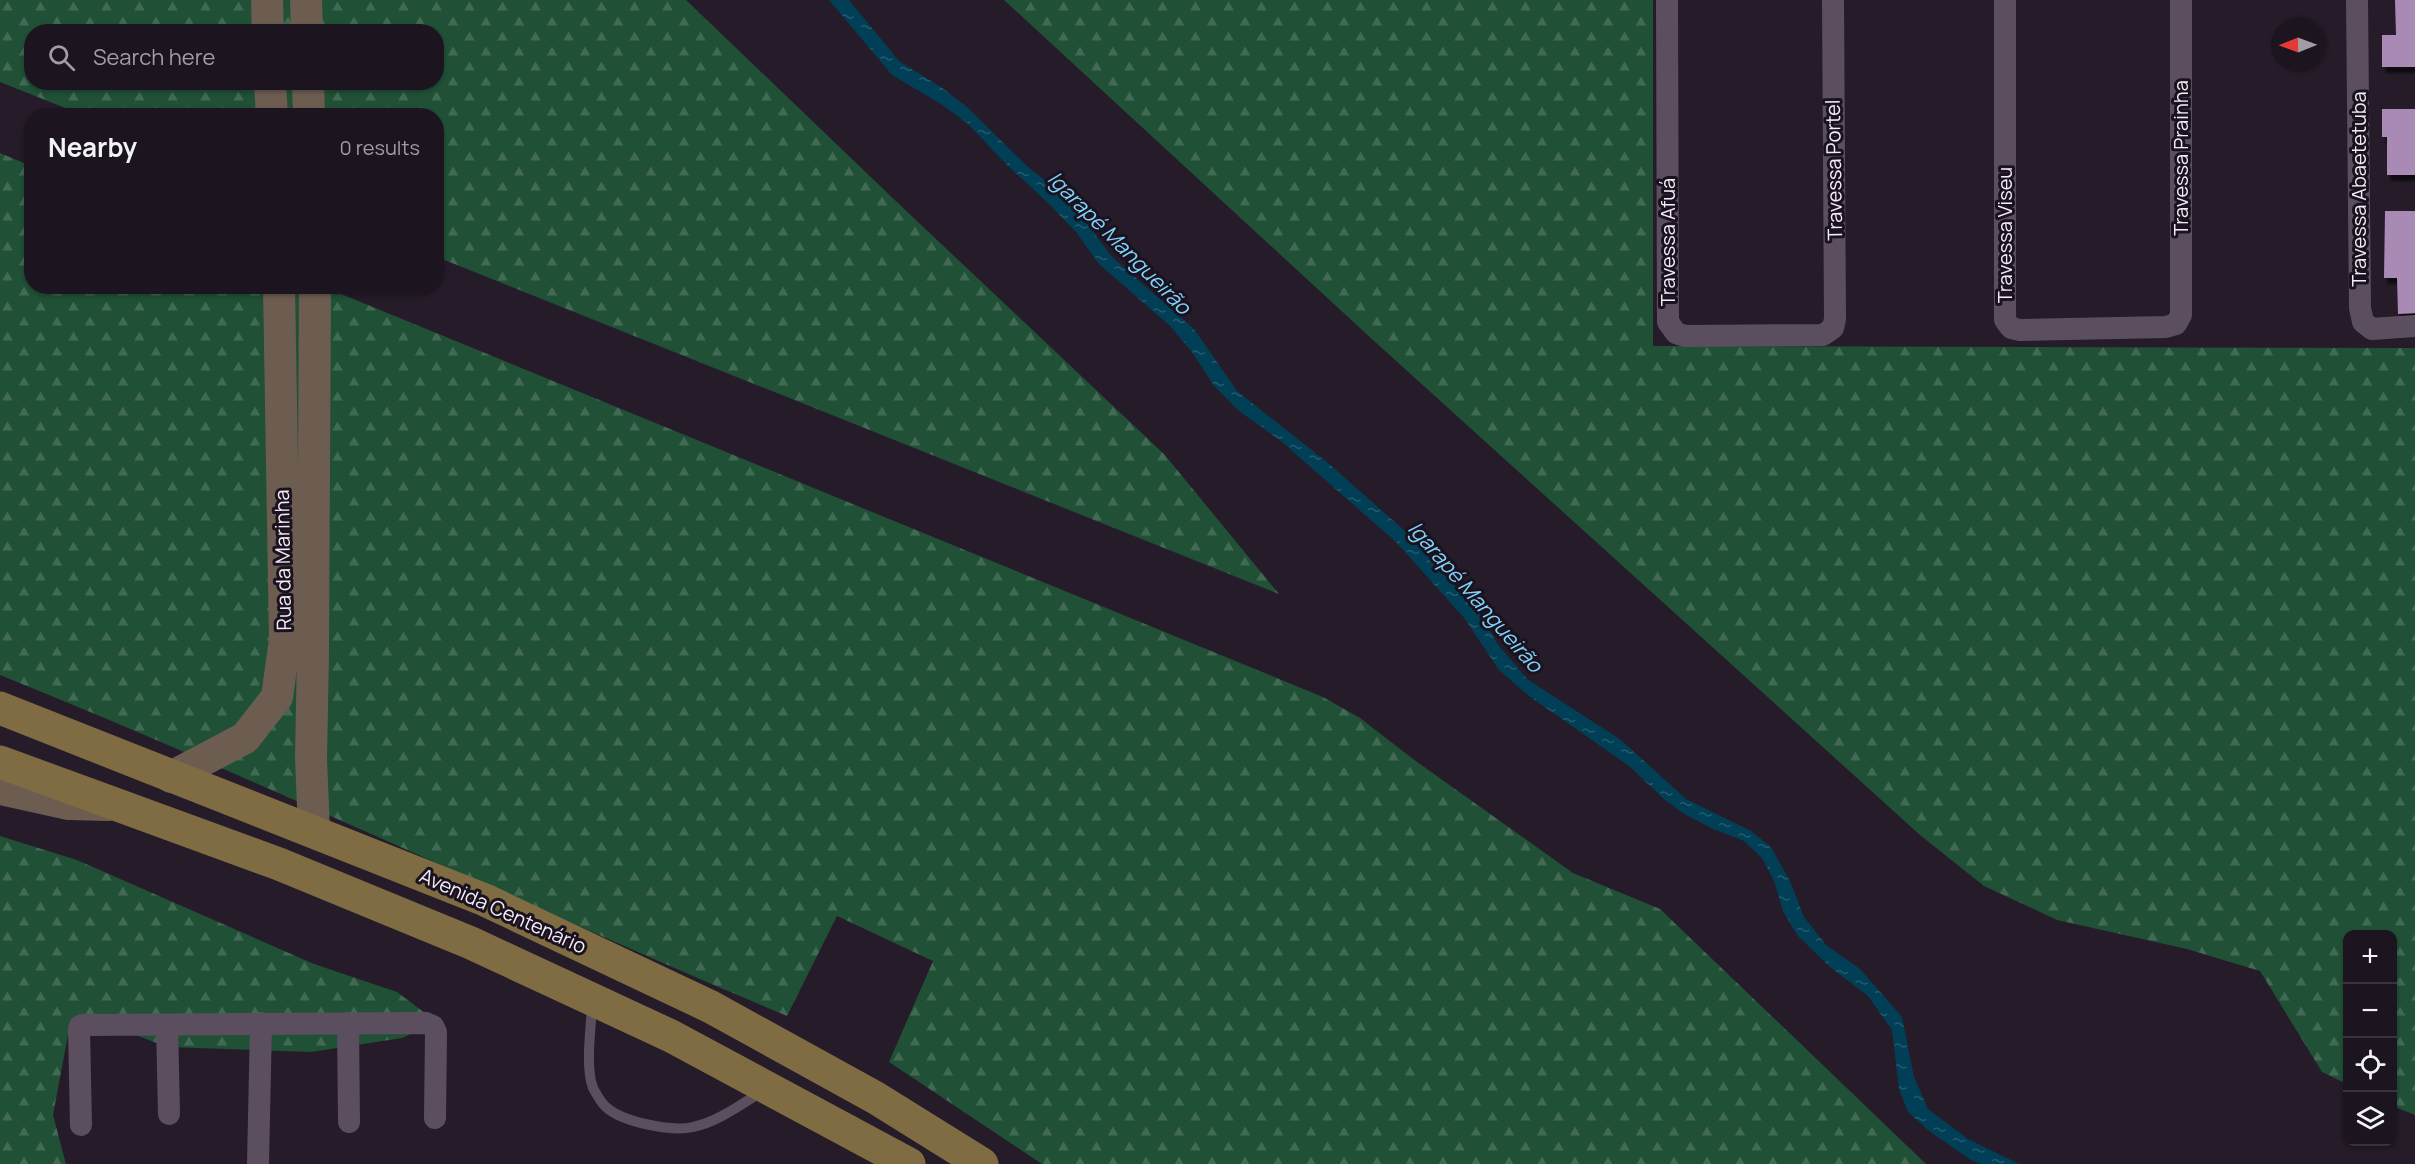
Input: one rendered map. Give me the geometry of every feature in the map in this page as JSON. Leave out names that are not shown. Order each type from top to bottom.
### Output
[{"type":"main road","points":[[267,0],[268,24]]},
{"type":"main road","points":[[306,0],[307,24]]},
{"type":"main road","points":[[270,90],[272,108]]},
{"type":"main road","points":[[308,90],[309,108]]},
{"type":"main road","name":"Rua da Marinha","points":[[171,777],[244,738],[277,697],[285,640],[279,294]]},
{"type":"main road","name":"Rua da Marinha","points":[[314,831],[310,758],[315,294]]},
{"type":"main road","name":"Avenida Centenário","points":[[0,708],[485,900],[711,1007],[876,1098],[982,1164]]},
{"type":"main road","points":[[0,762],[279,864],[471,943],[670,1036],[909,1164]]},
{"type":"main road","points":[[0,789],[69,804],[122,805]]},
{"type":"street","name":"Travessa Afuá","points":[[1667,0],[1668,322],[1676,333],[1685,336],[1823,334]]},
{"type":"street","name":"Travessa Portel","points":[[1823,334],[1833,328],[1836,319],[1833,0]]},
{"type":"street","name":"Travessa Viseu","points":[[2005,0],[2005,320],[2011,328],[2020,330],[2166,327],[2176,324],[2181,315]]},
{"type":"street","name":"Travessa Prainha","points":[[2181,0],[2181,315]]},
{"type":"street","name":"Travessa Abaetetuba","points":[[2357,0],[2360,308],[2363,322],[2372,329],[2415,327]]},
{"type":"street","points":[[258,1164],[261,1023]]},
{"type":"street","points":[[348,1023],[349,1122]]},
{"type":"street","points":[[81,1125],[80,1026],[167,1024],[426,1023],[433,1026],[436,1032],[435,1118]]},
{"type":"street","points":[[167,1024],[169,1114]]},
{"type":"lane","points":[[592,999],[590,1059],[593,1087],[606,1107],[634,1122],[692,1127],[718,1118],[768,1088]]},
{"type":"green space","points":[[0,0],[686,0],[1164,454],[1279,594],[444,260],[444,108],[65,108],[0,82]]},
{"type":"green space","points":[[1004,0],[1653,0],[1653,346],[2415,348],[2415,1115],[2397,1108],[2397,930],[2343,930],[2343,1082],[2322,1072],[2260,971],[2187,949],[2057,920],[1984,886],[1920,835],[1373,340]]},
{"type":"green space","points":[[0,153],[24,163],[24,294],[341,294],[1323,697],[1360,718],[1413,759],[1573,873],[1660,909],[1926,1164],[1042,1164],[889,1062],[933,961],[837,916],[787,1016],[198,758],[0,675]]},
{"type":"green space","points":[[0,836],[77,860],[314,964],[397,992],[437,1022],[402,1038],[311,1052],[167,1047],[128,1032],[68,1035],[53,1115],[66,1164],[0,1164]]},
{"type":"water","points":[[829,0],[849,0],[899,61],[941,87],[967,107],[1028,167],[1068,198],[1112,257],[1194,329],[1237,391],[1328,463],[1414,539],[1432,562],[1482,615],[1496,642],[1527,679],[1621,740],[1686,799],[1751,831],[1771,847],[1790,881],[1804,917],[1826,945],[1860,969],[1902,1017],[1914,1077],[1928,1109],[1968,1139],[2019,1164],[1981,1164],[1971,1160],[1929,1131],[1908,1112],[1899,1089],[1892,1030],[1868,996],[1830,967],[1797,935],[1783,911],[1774,881],[1762,858],[1744,841],[1686,815],[1665,800],[1629,766],[1529,696],[1499,670],[1465,619],[1397,543],[1281,441],[1239,411],[1214,386],[1192,352],[1170,326],[1099,264],[1076,232],[1048,203],[967,123],[941,104],[892,75]]},
{"type":"building","points":[[2395,0],[2415,0],[2415,67],[2382,67],[2382,35],[2396,35]]},
{"type":"building","points":[[2382,109],[2415,109],[2415,175],[2387,175],[2387,137],[2382,137]]},
{"type":"building","points":[[2385,211],[2415,211],[2415,313],[2398,314],[2397,278],[2384,278]]},
{"type":"water label","name":"Igarapé Mangueirão","points":[[1119,243]]},
{"type":"water label","name":"Igarapé Mangueirão","points":[[1475,597]]}]
